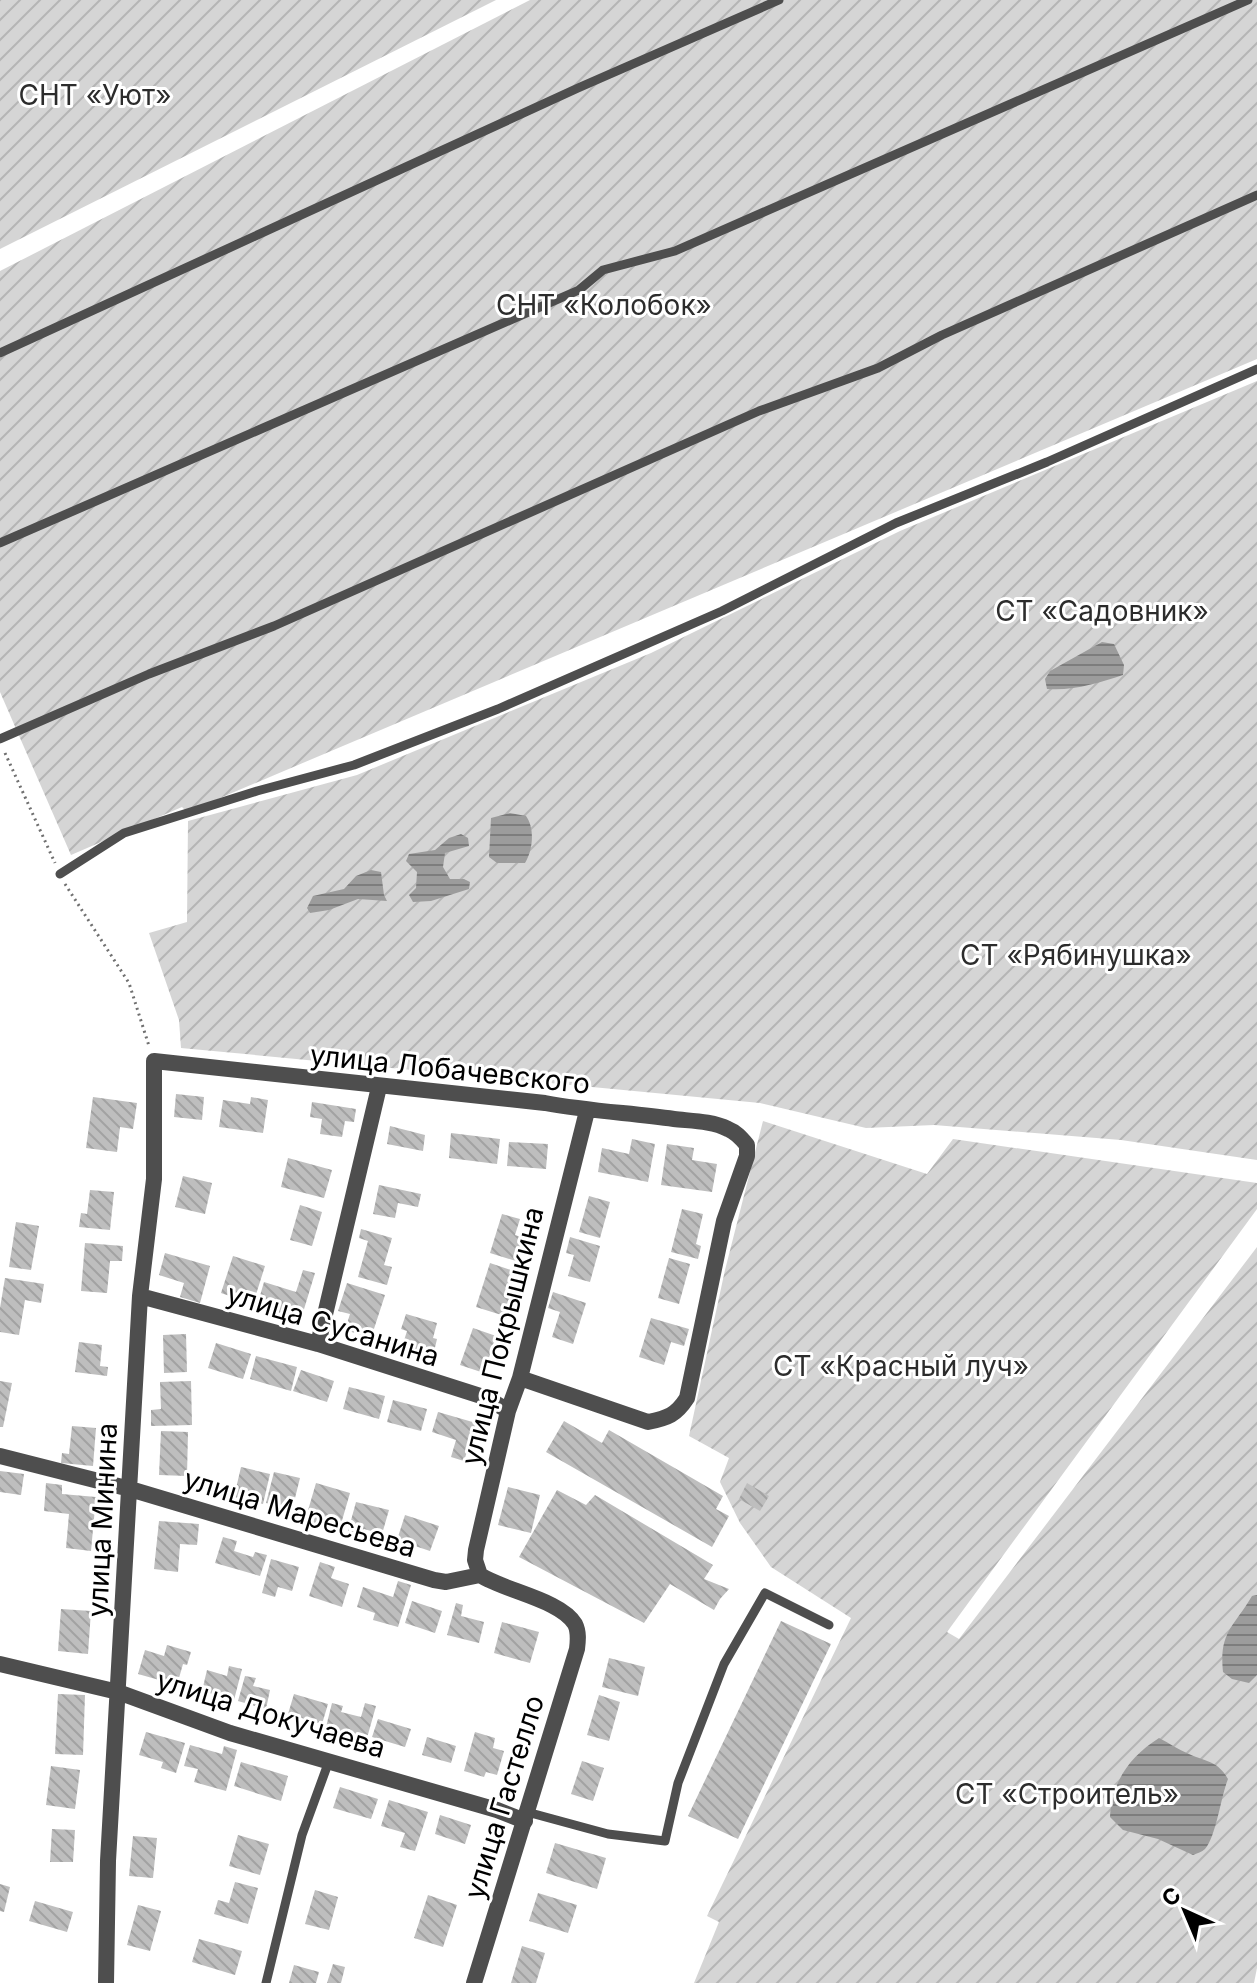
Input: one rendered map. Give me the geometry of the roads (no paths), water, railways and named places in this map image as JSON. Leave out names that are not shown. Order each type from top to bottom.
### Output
[{"type":"street","name":"улица Лобачевского","points":[[154,1061],[708,1123],[728,1128],[739,1135],[747,1145],[747,1156],[724,1221],[687,1398],[677,1413],[648,1422],[520,1378]]},
{"type":"street","name":"улица Минина","points":[[106,1983],[108,1861],[140,1296],[154,1179],[154,1061]]},
{"type":"street","points":[[318,1344],[379,1087]]},
{"type":"street","name":"улица Покрышкина","points":[[480,1575],[475,1560],[476,1550],[508,1411],[520,1378],[587,1111]]},
{"type":"street","name":"улица Сусанина","points":[[140,1296],[318,1344],[487,1398],[508,1411]]},
{"type":"street","name":"улица Маресьева","points":[[0,1456],[130,1489],[434,1580],[446,1582],[480,1575]]},
{"type":"street","name":"улица Гастелло","points":[[474,1983],[577,1649],[578,1637],[575,1625],[554,1606],[494,1584],[480,1575]]},
{"type":"street","name":"улица Докучаева","points":[[0,1664],[118,1692],[230,1733],[526,1816]]},
{"type":"lane","points":[[0,353],[578,88],[779,0]]},
{"type":"lane","points":[[0,543],[579,290],[603,270],[675,251],[1248,0]]},
{"type":"lane","points":[[0,740],[149,674],[274,626],[759,411],[878,368],[942,335],[1257,195]]},
{"type":"lane","points":[[60,874],[124,833],[257,791],[354,765],[498,709],[722,611],[896,523],[1047,462],[1257,369]]},
{"type":"lane","points":[[526,1816],[608,1834],[665,1841],[678,1783],[724,1664],[765,1593],[829,1625]]},
{"type":"lane","points":[[266,1983],[302,1835],[329,1761]]},
{"type":"park label","name":"СНТ «Уют»","points":[[95,95]]},
{"type":"park label","name":"СНТ «Колобок»","points":[[604,305]]},
{"type":"park label","name":"СТ «Садовник»","points":[[1102,611]]},
{"type":"park label","name":"СТ «Рябинушка»","points":[[1076,955]]},
{"type":"park label","name":"СТ «Красный луч»","points":[[901,1366]]},
{"type":"park label","name":"СТ «Строитель»","points":[[1067,1794]]}]
